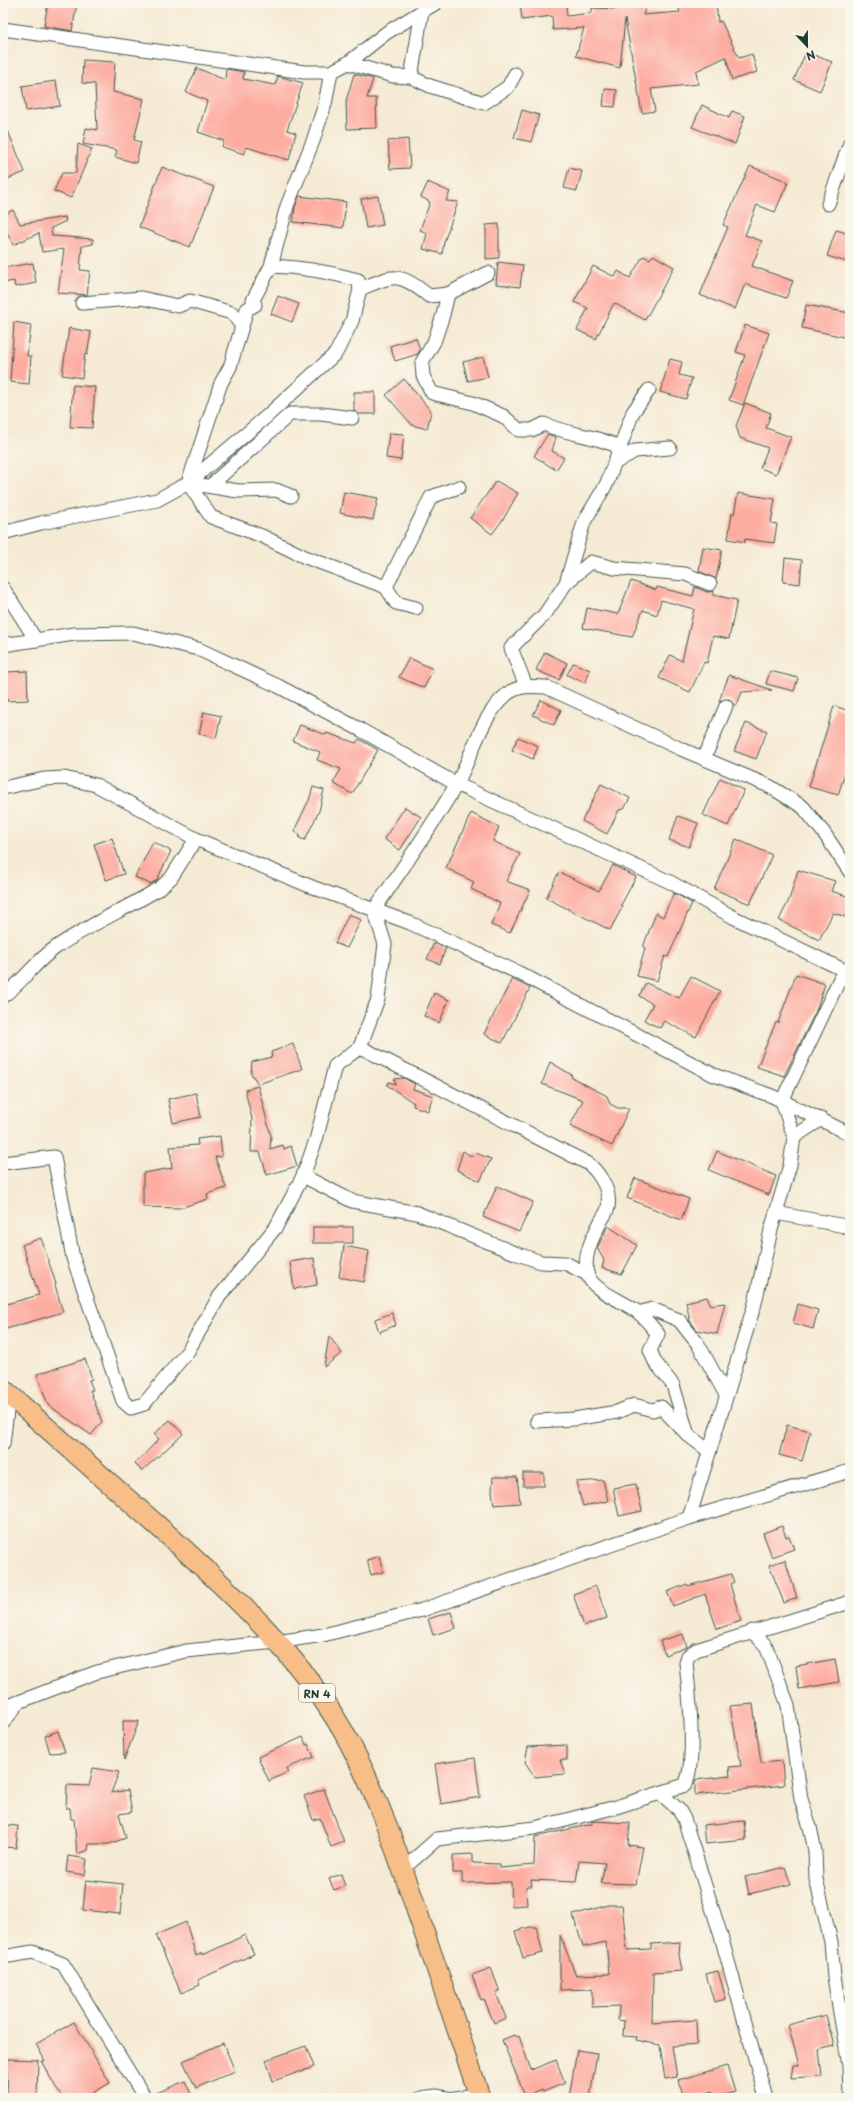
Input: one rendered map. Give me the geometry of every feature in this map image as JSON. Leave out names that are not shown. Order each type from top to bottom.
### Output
[{"type":"main road","name":"RN 4","points":[[6,1392],[205,1568],[277,1642],[309,1681],[342,1730],[367,1777],[403,1870],[479,2096]]},
{"type":"street","points":[[3,29],[304,72],[331,72],[348,63],[386,33],[436,3]]},
{"type":"street","points":[[411,77],[422,11]]},
{"type":"street","points":[[348,63],[393,76],[411,77],[430,86],[484,103],[508,87],[515,74]]},
{"type":"street","points":[[188,483],[222,383],[230,367],[247,309],[255,305],[253,300],[271,266],[287,206],[313,141],[325,104],[331,72]]},
{"type":"street","points":[[828,204],[850,143]]},
{"type":"street","points":[[3,533],[158,500],[188,483],[266,417],[336,353],[352,321],[360,289],[358,280],[328,272],[299,267],[271,266]]},
{"type":"street","points":[[360,289],[388,277],[408,279],[429,296],[448,294],[488,273]]},
{"type":"street","points":[[448,294],[434,342],[422,362],[423,376],[432,393],[474,403],[503,416],[519,430],[532,430],[544,424],[621,448]]},
{"type":"street","points":[[82,303],[141,298],[178,306],[190,301],[232,313],[242,326]]},
{"type":"street","points":[[566,583],[584,522],[607,483],[616,462],[633,412],[649,390]]},
{"type":"street","points":[[210,486],[290,414],[321,414],[352,418]]},
{"type":"street","points":[[616,462],[635,451],[670,448]]},
{"type":"street","points":[[188,483],[238,491],[276,490],[291,496]]},
{"type":"street","points":[[188,483],[211,517],[262,536],[305,558],[386,587],[396,604],[416,608]]},
{"type":"street","points":[[386,587],[431,497],[459,487]]},
{"type":"street","points":[[526,686],[511,648],[545,614],[566,583],[592,562],[614,568],[685,574],[710,584]]},
{"type":"street","points":[[3,588],[36,640]]},
{"type":"street","points":[[3,645],[74,634],[133,633],[198,649],[278,686],[456,784],[670,882],[735,918],[847,971],[782,1101],[794,1137],[790,1165],[776,1213],[755,1303],[689,1518]]},
{"type":"street","points":[[374,910],[410,858],[456,784],[493,709],[507,694],[526,686],[546,687],[704,759],[769,786],[803,807],[824,833],[850,872]]},
{"type":"street","points":[[704,759],[726,706]]},
{"type":"street","points":[[3,788],[44,779],[64,778],[96,785],[196,839],[312,887],[410,923],[519,973],[714,1075],[782,1101],[850,1134]]},
{"type":"street","points":[[3,996],[13,989],[37,963],[55,948],[160,888],[171,878],[196,839]]},
{"type":"street","points":[[3,1163],[54,1158],[73,1258],[123,1401],[130,1408],[144,1404],[188,1350],[219,1297],[276,1227],[303,1176],[316,1140],[335,1066],[360,1047],[378,999],[385,944],[374,910]]},
{"type":"street","points":[[360,1047],[589,1164],[599,1174],[605,1186],[608,1207],[590,1245],[586,1258],[587,1274]]},
{"type":"street","points":[[794,1137],[820,1120]]},
{"type":"street","points":[[303,1176],[352,1201],[417,1213],[515,1253],[541,1262],[565,1263],[587,1274],[598,1290],[619,1299],[639,1313],[658,1334],[650,1350],[655,1362],[672,1385],[688,1435]]},
{"type":"street","points":[[776,1213],[846,1226],[850,1229]]},
{"type":"street","points":[[639,1313],[652,1309],[679,1320],[698,1344],[726,1395]]},
{"type":"street","points":[[3,1444],[6,1392]]},
{"type":"street","points":[[537,1421],[574,1419],[618,1412],[634,1405],[653,1410],[661,1407],[688,1435],[709,1451]]},
{"type":"street","points":[[3,1708],[97,1672],[171,1654],[186,1651],[277,1642],[323,1635],[422,1610],[689,1518],[850,1471]]},
{"type":"street","points":[[403,1870],[437,1839],[535,1828],[616,1807],[685,1785],[690,1770],[690,1715],[686,1663],[688,1656],[696,1650],[752,1631],[850,1602]]},
{"type":"street","points":[[752,1631],[766,1646],[788,1705],[801,1799],[810,1827],[815,1851],[816,1879],[831,1942],[834,1977],[849,2066],[850,2092]]},
{"type":"street","points":[[3,1723],[19,1702]]},
{"type":"street","points":[[679,1810],[681,1786]]},
{"type":"street","points":[[660,1793],[679,1810],[684,1819],[721,1936],[766,2098]]},
{"type":"street","points":[[3,1957],[32,1952],[63,1964],[146,2098]]},
{"type":"street","points":[[422,2098],[436,2096],[447,2098]]},
{"type":"street","points":[[454,2098],[479,2096]]},
{"type":"building","points":[[48,3],[77,3],[72,31],[44,26]]},
{"type":"building","points":[[520,3],[566,3],[567,16],[592,13],[592,8],[617,9],[618,3],[647,3],[643,15],[680,12],[677,3],[716,3],[718,22],[721,21],[739,58],[752,54],[757,72],[732,80],[726,57],[696,71],[698,84],[651,89],[655,111],[642,113],[625,19],[620,68],[576,56],[584,28],[553,30],[552,16],[522,20]]},
{"type":"building","points":[[806,52],[832,62],[820,91],[794,80]]},
{"type":"building","points":[[83,60],[115,62],[113,92],[144,99],[134,140],[141,142],[136,163],[115,157],[117,150],[83,144],[86,128],[97,130],[95,84],[82,83]]},
{"type":"building","points":[[197,68],[225,80],[226,69],[244,72],[243,79],[275,85],[278,76],[303,83],[287,130],[296,133],[289,160],[246,147],[244,154],[222,147],[224,141],[198,132],[207,101],[186,92]]},
{"type":"building","points":[[354,74],[373,79],[367,98],[376,98],[377,128],[347,129],[346,101]]},
{"type":"building","points":[[56,81],[60,106],[26,111],[22,86]]},
{"type":"building","points":[[605,89],[617,90],[615,107],[603,106]]},
{"type":"building","points":[[702,105],[729,118],[732,111],[745,116],[735,144],[692,127]]},
{"type":"building","points":[[522,110],[539,115],[531,142],[514,138]]},
{"type":"building","points":[[3,119],[25,172],[3,181]]},
{"type":"building","points":[[408,139],[410,168],[390,169],[388,141]]},
{"type":"building","points":[[78,144],[92,149],[71,198],[54,191],[62,173],[76,173]]},
{"type":"building","points":[[750,166],[788,182],[775,212],[757,205],[745,235],[762,241],[752,266],[793,281],[786,298],[745,284],[735,309],[700,295],[728,227],[723,225]]},
{"type":"building","points":[[162,167],[214,187],[190,247],[139,227]]},
{"type":"building","points":[[569,168],[582,171],[577,191],[564,188]]},
{"type":"building","points":[[428,182],[450,192],[446,201],[458,202],[444,242],[442,254],[423,249],[427,233],[420,230],[430,202],[421,197]]},
{"type":"building","points":[[299,196],[346,202],[343,228],[293,222],[295,207]]},
{"type":"building","points":[[378,196],[383,225],[366,228],[361,199]]},
{"type":"building","points":[[13,210],[20,224],[65,217],[66,221],[51,228],[52,236],[93,239],[93,244],[82,246],[80,270],[90,271],[87,295],[58,293],[64,249],[42,252],[39,233],[13,245],[3,224],[3,215]]},
{"type":"building","points":[[499,224],[499,258],[486,259],[486,225]]},
{"type":"building","points":[[836,230],[850,234],[850,263],[827,256]]},
{"type":"building","points":[[653,255],[674,267],[645,320],[614,303],[596,339],[577,330],[588,308],[574,302],[593,266],[615,277],[618,271],[630,278],[643,256],[650,259]]},
{"type":"building","points":[[498,262],[523,265],[520,287],[496,284]]},
{"type":"building","points":[[33,263],[36,283],[15,287],[14,281],[3,283],[3,268]]},
{"type":"building","points":[[278,296],[299,304],[292,322],[271,314]]},
{"type":"building","points":[[806,305],[850,313],[849,338],[802,328]]},
{"type":"building","points":[[14,322],[31,325],[27,356],[31,356],[29,384],[10,382]]},
{"type":"building","points":[[745,325],[769,333],[743,405],[729,400],[745,355],[736,352]]},
{"type":"building","points":[[69,328],[91,332],[87,355],[85,354],[82,378],[62,375]]},
{"type":"building","points":[[416,338],[420,350],[418,354],[395,361],[390,346]]},
{"type":"building","points":[[483,357],[488,377],[468,381],[463,362]]},
{"type":"building","points":[[670,359],[682,362],[679,375],[692,378],[686,399],[660,392]]},
{"type":"building","points":[[404,379],[431,411],[427,429],[412,425],[386,395]]},
{"type":"building","points":[[73,385],[95,387],[92,428],[70,427]]},
{"type":"building","points":[[354,392],[375,392],[375,414],[359,414],[354,411]]},
{"type":"building","points":[[745,403],[771,413],[766,428],[791,437],[776,474],[760,468],[768,448],[740,438],[736,426]]},
{"type":"building","points":[[389,433],[404,434],[401,460],[386,458]]},
{"type":"building","points":[[548,434],[556,437],[552,451],[564,458],[556,470],[534,456]]},
{"type":"building","points":[[496,481],[518,493],[504,518],[492,534],[470,518]]},
{"type":"building","points":[[344,492],[378,498],[373,520],[340,513]]},
{"type":"building","points":[[738,493],[775,499],[771,523],[777,524],[774,543],[745,539],[745,542],[728,539],[732,513],[734,514]]},
{"type":"building","points":[[703,547],[722,550],[716,579],[699,571]]},
{"type":"building","points":[[785,558],[802,560],[800,584],[783,582]]},
{"type":"building","points":[[631,581],[656,590],[657,587],[693,596],[695,587],[707,592],[714,591],[713,595],[737,600],[729,639],[713,636],[707,663],[704,662],[690,692],[659,678],[670,655],[682,661],[694,609],[661,600],[657,615],[643,610],[632,637],[583,628],[587,608],[618,614]]},
{"type":"building","points":[[545,652],[567,663],[559,680],[536,670]]},
{"type":"building","points":[[409,658],[433,669],[424,688],[399,677]]},
{"type":"building","points":[[573,663],[590,670],[585,683],[567,675]]},
{"type":"building","points":[[27,671],[28,700],[7,701],[6,672]]},
{"type":"building","points":[[770,671],[798,678],[794,691],[766,684]]},
{"type":"building","points":[[729,675],[772,690],[742,692],[736,707],[729,699],[719,701]]},
{"type":"building","points":[[541,700],[561,710],[554,725],[533,715]]},
{"type":"building","points":[[834,706],[850,711],[850,758],[838,795],[809,787]]},
{"type":"building","points":[[204,712],[221,716],[216,738],[199,734]]},
{"type":"building","points":[[746,723],[767,731],[756,759],[734,751]]},
{"type":"building","points":[[300,725],[326,735],[327,733],[356,743],[359,739],[378,750],[352,794],[333,783],[341,769],[317,760],[320,752],[293,741]]},
{"type":"building","points":[[518,737],[538,746],[533,759],[512,750]]},
{"type":"building","points":[[720,778],[744,790],[728,826],[703,815]]},
{"type":"building","points":[[601,784],[630,798],[624,809],[619,810],[607,834],[582,821]]},
{"type":"building","points":[[313,787],[324,790],[319,811],[305,840],[299,838],[300,834],[294,831],[309,800]]},
{"type":"building","points":[[405,807],[421,817],[400,850],[384,839]]},
{"type":"building","points":[[471,813],[499,827],[493,841],[520,854],[506,881],[530,890],[510,933],[491,925],[500,903],[471,889],[474,882],[446,868]]},
{"type":"building","points":[[678,816],[698,823],[689,847],[669,840]]},
{"type":"building","points":[[112,838],[124,874],[106,880],[94,844]]},
{"type":"building","points":[[736,839],[772,855],[750,904],[714,889]]},
{"type":"building","points":[[153,842],[171,851],[157,880],[150,884],[135,877]]},
{"type":"building","points":[[613,865],[636,877],[610,930],[546,898],[559,872],[599,891]]},
{"type":"building","points":[[798,870],[835,881],[831,891],[850,897],[850,918],[833,913],[819,940],[779,920],[789,900]]},
{"type":"building","points":[[674,893],[692,903],[668,957],[665,956],[657,981],[637,976],[645,948],[643,947],[656,913],[663,917]]},
{"type":"building","points":[[349,914],[361,920],[347,948],[335,943]]},
{"type":"building","points":[[434,943],[446,948],[440,964],[427,959]]},
{"type":"building","points":[[796,974],[825,984],[816,1011],[784,1076],[757,1067],[776,1022],[778,1023]]},
{"type":"building","points":[[691,976],[720,991],[696,1037],[664,1021],[660,1028],[644,1020],[653,1004],[639,996],[646,983],[679,998]]},
{"type":"building","points":[[512,979],[530,988],[502,1043],[484,1034]]},
{"type":"building","points":[[434,993],[449,1000],[439,1023],[424,1016]]},
{"type":"building","points":[[293,1044],[302,1069],[258,1084],[251,1073],[252,1062],[272,1057],[271,1052]]},
{"type":"building","points":[[550,1062],[572,1075],[571,1077],[607,1096],[610,1104],[618,1108],[629,1108],[612,1146],[570,1126],[583,1100],[542,1084]]},
{"type":"building","points":[[404,1078],[415,1084],[413,1089],[433,1096],[428,1111],[413,1106],[414,1103],[387,1085],[389,1082],[396,1084],[394,1079]]},
{"type":"building","points":[[258,1086],[271,1136],[270,1149],[283,1145],[284,1149],[291,1146],[297,1166],[267,1175],[260,1152],[251,1152],[252,1119],[245,1090]]},
{"type":"building","points":[[196,1093],[201,1117],[173,1123],[168,1099]]},
{"type":"building","points":[[220,1136],[222,1156],[215,1157],[226,1188],[207,1194],[208,1199],[180,1208],[143,1207],[143,1173],[172,1168],[170,1147],[198,1145],[197,1139]]},
{"type":"building","points":[[463,1151],[471,1156],[476,1153],[491,1159],[480,1181],[457,1170]]},
{"type":"building","points":[[717,1151],[776,1176],[769,1195],[709,1170]]},
{"type":"building","points":[[635,1178],[689,1199],[681,1220],[627,1198]]},
{"type":"building","points":[[497,1186],[533,1202],[519,1232],[483,1217]]},
{"type":"building","points":[[608,1226],[637,1245],[622,1274],[602,1268],[604,1260],[597,1248]]},
{"type":"building","points":[[313,1227],[353,1227],[353,1243],[313,1243]]},
{"type":"building","points":[[41,1238],[56,1284],[55,1285],[63,1312],[6,1329],[3,1319],[3,1305],[39,1295],[22,1245]]},
{"type":"building","points":[[344,1246],[369,1251],[364,1282],[339,1277]]},
{"type":"building","points":[[314,1258],[317,1285],[294,1289],[290,1262]]},
{"type":"building","points":[[707,1297],[711,1305],[725,1303],[717,1334],[697,1330],[690,1321],[686,1302]]},
{"type":"building","points":[[798,1304],[818,1310],[813,1329],[793,1323]]},
{"type":"building","points":[[392,1313],[396,1325],[379,1332],[375,1319]]},
{"type":"building","points":[[329,1336],[342,1353],[324,1367]]},
{"type":"building","points":[[85,1359],[92,1379],[89,1380],[93,1390],[90,1390],[102,1422],[91,1435],[48,1405],[37,1374]]},
{"type":"building","points":[[170,1420],[183,1434],[142,1471],[135,1464],[159,1439],[154,1434]]},
{"type":"building","points":[[787,1425],[810,1431],[802,1461],[779,1455]]},
{"type":"building","points":[[523,1473],[544,1473],[544,1486],[523,1486]]},
{"type":"building","points":[[493,1477],[517,1477],[520,1503],[494,1505],[492,1491]]},
{"type":"building","points":[[603,1480],[608,1501],[583,1506],[576,1482]]},
{"type":"building","points":[[636,1484],[642,1511],[619,1516],[613,1488]]},
{"type":"building","points":[[782,1526],[786,1537],[789,1536],[794,1549],[772,1557],[763,1533]]},
{"type":"building","points":[[379,1556],[383,1572],[371,1575],[367,1560]]},
{"type":"building","points":[[785,1560],[797,1598],[784,1603],[769,1565]]},
{"type":"building","points":[[731,1574],[734,1582],[730,1584],[741,1621],[717,1629],[705,1594],[673,1606],[667,1592],[687,1584],[688,1586]]},
{"type":"building","points":[[596,1586],[607,1618],[584,1626],[573,1594]]},
{"type":"building","points":[[451,1612],[456,1628],[433,1635],[428,1619]]},
{"type":"building","points":[[683,1634],[687,1647],[665,1655],[660,1641]]},
{"type":"building","points":[[835,1659],[839,1682],[799,1689],[796,1666]]},
{"type":"building","points":[[753,1704],[761,1763],[782,1761],[784,1785],[695,1795],[695,1780],[730,1776],[729,1767],[741,1766],[730,1706]]},
{"type":"building","points":[[123,1721],[139,1721],[124,1760]]},
{"type":"building","points":[[58,1731],[65,1752],[50,1753],[45,1736]]},
{"type":"building","points":[[303,1737],[306,1745],[308,1744],[314,1757],[287,1768],[288,1772],[269,1781],[258,1757]]},
{"type":"building","points":[[567,1745],[567,1760],[560,1760],[565,1774],[535,1777],[525,1762],[528,1747]]},
{"type":"building","points":[[475,1758],[480,1797],[441,1804],[435,1764]]},
{"type":"building","points":[[93,1768],[119,1772],[111,1793],[128,1790],[132,1812],[119,1814],[126,1838],[109,1844],[89,1844],[88,1850],[77,1854],[74,1819],[71,1819],[70,1808],[66,1808],[67,1785],[89,1786]]},
{"type":"building","points":[[324,1789],[344,1842],[331,1847],[320,1818],[313,1820],[304,1796]]},
{"type":"building","points":[[592,1821],[630,1823],[628,1845],[643,1847],[636,1884],[601,1883],[605,1863],[579,1861],[576,1882],[531,1880],[532,1886],[526,1886],[527,1905],[512,1906],[511,1882],[462,1883],[462,1873],[453,1873],[453,1855],[473,1854],[473,1863],[500,1864],[500,1868],[534,1865],[535,1837],[592,1824]]},
{"type":"building","points":[[744,1821],[746,1840],[705,1844],[703,1825]]},
{"type":"building","points":[[3,1825],[18,1826],[16,1848],[3,1847]]},
{"type":"building","points":[[68,1856],[87,1859],[85,1875],[66,1872]]},
{"type":"building","points":[[785,1867],[791,1884],[749,1894],[745,1877]]},
{"type":"building","points":[[341,1874],[345,1886],[334,1890],[329,1879]]},
{"type":"building","points":[[86,1880],[123,1884],[120,1914],[83,1910]]},
{"type":"building","points":[[608,1905],[622,1905],[627,1950],[651,1949],[651,1944],[680,1942],[679,1955],[682,1971],[653,1973],[652,2023],[696,2020],[697,2044],[672,2046],[677,2077],[665,2079],[660,2045],[636,2040],[637,2037],[623,2036],[624,2021],[618,2020],[619,2006],[592,2007],[592,1989],[560,1990],[560,1935],[576,1975],[609,1974],[606,1942],[583,1947],[573,1915]]},
{"type":"building","points":[[186,1922],[196,1956],[202,1953],[203,1955],[245,1935],[254,1954],[198,1980],[200,1985],[181,1993],[156,1935]]},
{"type":"building","points":[[536,1927],[543,1953],[523,1958],[515,1931]]},
{"type":"building","points":[[491,1968],[500,1992],[496,1993],[506,2018],[494,2023],[484,1999],[481,2000],[472,1975]]},
{"type":"building","points":[[718,1971],[726,1999],[714,2002],[706,1974]]},
{"type":"building","points":[[826,2015],[834,2046],[819,2050],[822,2076],[791,2078],[793,2065],[799,2065],[788,2025]]},
{"type":"building","points":[[74,2022],[110,2083],[84,2098],[62,2098],[41,2061],[45,2061],[36,2044]]},
{"type":"building","points":[[514,2035],[515,2037],[519,2036],[531,2070],[556,2060],[565,2083],[543,2092],[542,2090],[525,2096],[502,2040]]},
{"type":"building","points":[[223,2043],[235,2071],[196,2088],[183,2061]]},
{"type":"building","points":[[306,2046],[314,2067],[273,2081],[266,2060]]},
{"type":"building","points":[[577,2050],[597,2053],[590,2098],[569,2098]]},
{"type":"building","points":[[8,2059],[38,2060],[37,2098],[7,2098]]},
{"type":"building","points":[[727,2066],[735,2092],[714,2098],[712,2091],[694,2098],[686,2098],[678,2080]]},
{"type":"building","points":[[185,2081],[191,2094],[182,2098],[153,2098],[152,2095]]}]
